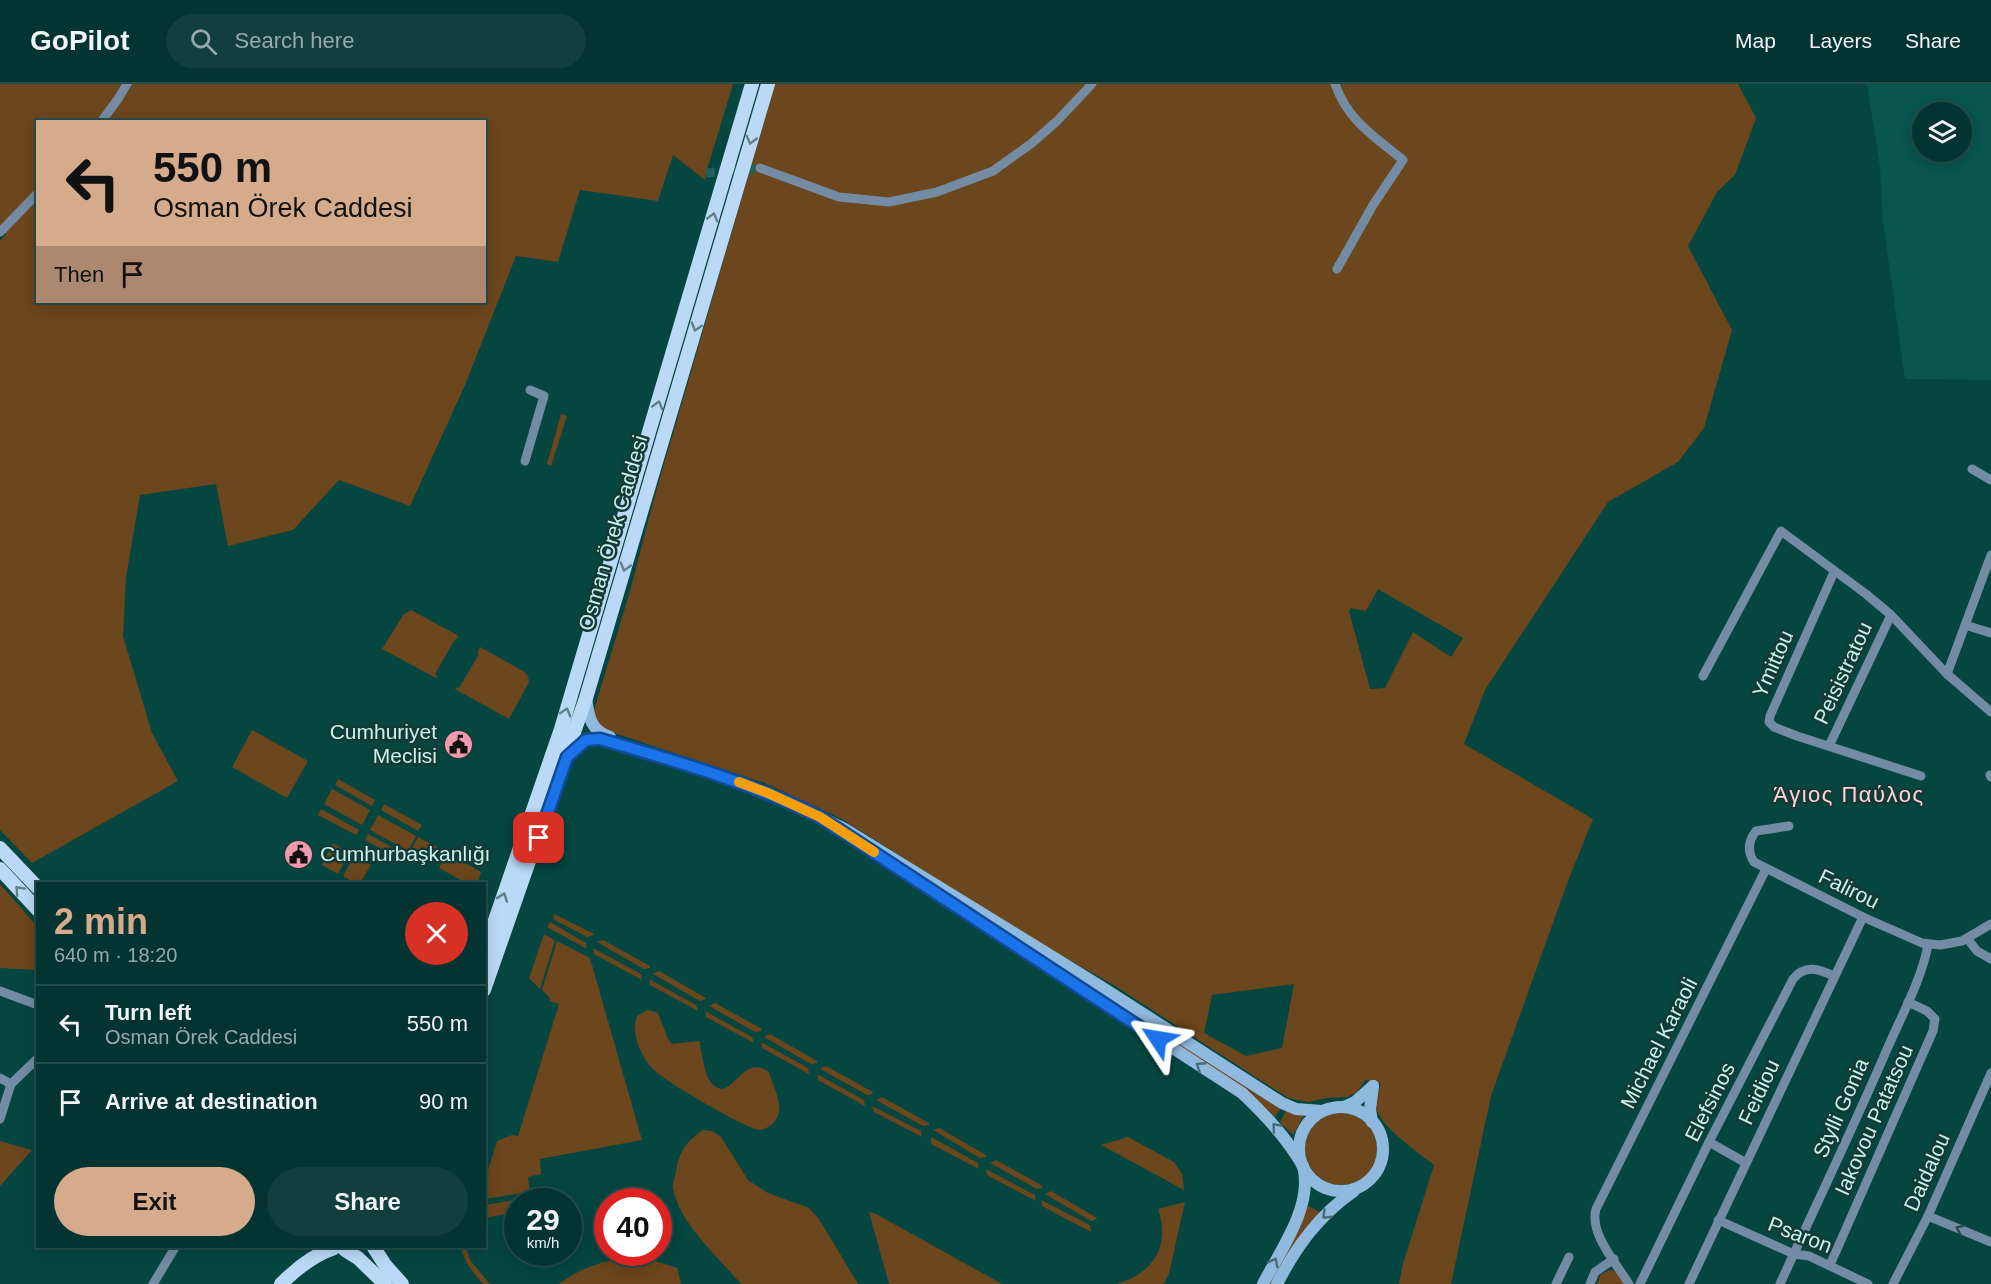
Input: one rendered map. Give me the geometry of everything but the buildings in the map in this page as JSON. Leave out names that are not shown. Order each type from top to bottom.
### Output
[{"type":"main road","name":"Osman Örek Caddesi","points":[[486,946],[561,729],[752,84]]},
{"type":"main road","name":"Osman Örek Caddesi","points":[[486,984],[586,698],[768,84]]},
{"type":"main road","points":[[0,848],[36,886]]},
{"type":"main road","points":[[0,869],[36,908]]},
{"type":"main road","points":[[285,1279],[313,1248]]},
{"type":"main road","points":[[285,1279],[324,1251],[341,1248],[358,1258],[385,1284]]},
{"type":"main road","points":[[375,1248],[381,1260],[402,1284]]},
{"type":"street","points":[[102,120],[126,84]]},
{"type":"street","points":[[760,168],[839,197],[889,202],[937,192],[993,171],[1051,127],[1092,84]]},
{"type":"street","points":[[1335,84],[1339,96],[1354,120],[1403,160],[1373,205],[1337,269]]},
{"type":"street","points":[[0,232],[36,194]]},
{"type":"street","points":[[525,462],[544,396],[530,390]]},
{"type":"street","points":[[1972,469],[1991,480]]},
{"type":"street","points":[[1703,676],[1781,531],[1891,615],[1947,674],[1991,712]]},
{"type":"street","points":[[1947,674],[1991,555]]},
{"type":"street","name":"Ymittou","points":[[1834,572],[1769,722],[1774,727],[1789,733],[1921,776]]},
{"type":"street","name":"Peisistratou","points":[[1828,746],[1891,615]]},
{"type":"street","points":[[1965,625],[1991,633]]},
{"type":"street","points":[[586,698],[591,724],[601,734],[768,793],[845,829],[1282,1103],[1296,1109],[1322,1111]]},
{"type":"street","points":[[567,757],[586,740],[600,739],[674,760]]},
{"type":"street","points":[[820,817],[1242,1094],[1273,1123],[1316,1183],[1326,1189],[1344,1192],[1357,1189]]},
{"type":"street","name":"Falirou","points":[[1788,826],[1756,831],[1749,846],[1749,855],[1755,862],[1863,916],[1928,945]]},
{"type":"street","name":"Michael Karaoli","points":[[1614,1259],[1598,1235],[1594,1223],[1596,1209],[1766,869]]},
{"type":"street","name":"Feidiou","points":[[1689,1284],[1863,916]]},
{"type":"street","points":[[1928,945],[1948,944],[1967,938],[1991,924]]},
{"type":"street","points":[[1967,938],[1977,951],[1991,959]]},
{"type":"street","name":"Stylli Gonia","points":[[1780,1284],[1856,1121],[1908,1002],[1925,959],[1928,945]]},
{"type":"street","name":"Elefsinos","points":[[1640,1284],[1709,1142],[1796,976],[1802,971],[1812,969],[1834,976]]},
{"type":"street","points":[[0,991],[36,1004]]},
{"type":"street","name":"Iakovou Patatsou","points":[[1830,1265],[1933,1031],[1935,1019],[1927,1011],[1908,1002]]},
{"type":"street","points":[[0,1119],[11,1084],[36,1060]]},
{"type":"street","name":"Daidalou","points":[[1893,1284],[1928,1216],[1991,1073]]},
{"type":"street","points":[[0,1078],[11,1084]]},
{"type":"street","points":[[1344,1107],[1355,1102],[1373,1086],[1372,1122]]},
{"type":"street","points":[[1263,1284],[1303,1206],[1306,1187],[1299,1152],[1302,1133],[1311,1118],[1322,1111],[1344,1107],[1361,1112],[1372,1122],[1382,1140],[1381,1160],[1371,1178],[1344,1198],[1311,1230],[1299,1246],[1278,1284]]},
{"type":"street","points":[[1709,1142],[1746,1163]]},
{"type":"street","points":[[1928,1216],[1991,1242]]},
{"type":"street","name":"Psaron","points":[[1718,1220],[1794,1254],[1809,1256],[1868,1284]]},
{"type":"street","points":[[153,1284],[175,1248]]},
{"type":"street","points":[[1556,1284],[1569,1257]]},
{"type":"street","points":[[1590,1284],[1595,1272],[1614,1259],[1629,1284]]},
{"type":"shaded area","points":[[0,84],[733,84],[705,180],[673,155],[658,201],[580,190],[558,262],[516,256],[465,385],[410,506],[339,480],[293,530],[228,546],[216,484],[140,495],[126,578],[123,636],[152,733],[178,781],[32,863],[0,830],[0,241],[6,234],[0,229]]},
{"type":"shaded area","points":[[775,84],[1738,84],[1756,118],[1735,175],[1717,192],[1688,246],[1732,330],[1704,428],[1678,462],[1608,502],[1485,690],[1464,744],[1593,819],[1568,881],[1491,1096],[1451,1284],[1399,1284],[1403,1264],[1434,1165],[1400,1139],[1384,1122],[1376,1107],[1381,1084],[1365,1080],[1357,1092],[1347,1097],[1308,1102],[1288,1098],[1112,984],[1046,947],[840,818],[765,783],[602,729],[597,723],[594,710],[630,591],[655,495]],"holes":[[[1378,589],[1463,638],[1451,657],[1413,632],[1385,688],[1370,689],[1349,611],[1351,608],[1366,611]],[[1294,984],[1282,1048],[1246,1056],[1204,1033],[1212,995]]]},
{"type":"shaded area","points":[[1867,84],[1991,84],[1991,380],[1905,379],[1883,222],[1880,167]]},
{"type":"shaded area","points":[[561,414],[567,416],[551,466],[547,464]]},
{"type":"shaded area","points":[[411,610],[459,636],[435,674],[436,678],[382,649],[404,614]]},
{"type":"shaded area","points":[[480,647],[528,676],[529,682],[509,719],[455,689],[459,688],[479,654],[477,653]]},
{"type":"shaded area","points":[[252,730],[308,761],[287,798],[232,767]]},
{"type":"shaded area","points":[[338,779],[375,800],[372,806],[335,785]]},
{"type":"shaded area","points":[[332,789],[370,810],[362,825],[324,804]]},
{"type":"shaded area","points":[[384,804],[422,825],[418,831],[381,810]]},
{"type":"shaded area","points":[[321,809],[359,830],[356,835],[318,815]]},
{"type":"shaded area","points":[[378,815],[416,836],[408,851],[370,830]]},
{"type":"shaded area","points":[[368,834],[406,855],[403,861],[365,840]]},
{"type":"shaded area","points":[[418,837],[437,847],[429,863],[410,852]]},
{"type":"shaded area","points":[[333,843],[349,853],[338,874],[322,865]]},
{"type":"shaded area","points":[[447,853],[481,872],[478,882],[464,882],[439,868]]},
{"type":"shaded area","points":[[354,856],[371,865],[361,882],[353,882],[343,876]]},
{"type":"shaded area","points":[[0,884],[36,925],[36,970],[0,968]]},
{"type":"shaded area","points":[[945,894],[1281,1108],[1275,1117],[1256,1099]]},
{"type":"shaded area","points":[[554,914],[594,935],[587,937],[553,919]]},
{"type":"shaded area","points":[[550,922],[586,943],[587,949],[547,927]]},
{"type":"shaded area","points":[[544,934],[555,940],[540,989],[529,978]]},
{"type":"shaded area","points":[[603,940],[650,968],[644,969],[597,942]]},
{"type":"shaded area","points":[[557,941],[590,958],[642,1140],[540,1159],[541,1174],[528,1177],[529,1188],[504,1188],[504,1196],[486,1199],[486,1177],[497,1141],[512,1135],[518,1136],[559,1004],[550,1001],[542,990]]},
{"type":"shaded area","points":[[593,948],[641,974],[642,980],[594,954]]},
{"type":"shaded area","points":[[659,971],[706,999],[700,1001],[653,974]]},
{"type":"shaded area","points":[[649,979],[696,1005],[698,1011],[650,985]]},
{"type":"shaded area","points":[[715,1003],[762,1029],[761,1031],[755,1032],[709,1006]]},
{"type":"shaded area","points":[[648,1010],[658,1013],[672,1044],[699,1041],[708,1077],[717,1088],[730,1085],[750,1068],[759,1068],[769,1072],[779,1106],[775,1121],[760,1130],[752,1128],[707,1105],[655,1071],[638,1046],[635,1030],[637,1016]]},
{"type":"shaded area","points":[[705,1011],[752,1037],[754,1043],[706,1017]]},
{"type":"shaded area","points":[[770,1034],[817,1063],[811,1064],[764,1037]]},
{"type":"shaded area","points":[[761,1042],[808,1068],[809,1074],[762,1048]]},
{"type":"shaded area","points":[[826,1066],[873,1092],[872,1094],[867,1095],[820,1069]]},
{"type":"shaded area","points":[[817,1074],[864,1100],[865,1106],[818,1080]]},
{"type":"shaded area","points":[[882,1097],[929,1125],[923,1126],[876,1100]]},
{"type":"shaded area","points":[[872,1106],[921,1131],[922,1137],[874,1112]]},
{"type":"shaded area","points":[[1286,1111],[1304,1116],[1293,1135],[1280,1122]]},
{"type":"shaded area","points":[[1348,1113],[1367,1123],[1375,1135],[1377,1149],[1375,1163],[1367,1175],[1355,1183],[1334,1185],[1315,1175],[1307,1163],[1305,1142],[1315,1123],[1327,1115]]},
{"type":"shaded area","points":[[939,1128],[986,1157],[980,1158],[933,1130]]},
{"type":"shaded area","points":[[703,1130],[712,1131],[721,1137],[748,1180],[768,1193],[809,1208],[819,1219],[858,1284],[741,1284],[692,1228],[683,1215],[673,1189],[682,1152],[688,1143]]},
{"type":"shaded area","points":[[931,1137],[978,1163],[979,1169],[931,1144]]},
{"type":"shaded area","points":[[1128,1137],[1174,1162],[1182,1174],[1184,1190],[1101,1145]]},
{"type":"shaded area","points":[[0,1141],[32,1150],[0,1186]]},
{"type":"shaded area","points":[[996,1160],[1043,1186],[1042,1188],[1037,1189],[990,1163]]},
{"type":"shaded area","points":[[986,1169],[1035,1195],[1036,1201],[987,1175]]},
{"type":"shaded area","points":[[1051,1191],[1097,1219],[1091,1221],[1045,1194]]},
{"type":"shaded area","points":[[1041,1200],[1090,1225],[1091,1232],[1042,1206]]},
{"type":"shaded area","points":[[504,1202],[504,1214],[486,1218],[486,1205]]},
{"type":"shaded area","points":[[1185,1202],[1169,1274],[1164,1284],[1117,1284],[1140,1273],[1156,1256],[1162,1235],[1158,1209]]},
{"type":"shaded area","points":[[1308,1206],[1320,1212],[1303,1231],[1272,1284],[1268,1284]]},
{"type":"shaded area","points":[[869,1212],[876,1214],[1002,1284],[889,1284]]},
{"type":"shaded area","points":[[461,1248],[466,1248],[470,1260],[490,1284],[483,1284]]},
{"type":"shaded area","points":[[593,1266],[671,1266],[677,1268],[681,1284],[559,1284],[575,1273]]},
{"type":"shaded area","points":[[1610,1270],[1615,1271],[1625,1284],[1597,1284],[1601,1274]]},
{"type":"tunnel","points":[[706,173],[760,168]]},
{"type":"slow traffic","points":[[739,782],[801,807],[874,852]]},
{"type":"place","name":"Cumhuriyet Meclisi","points":[[458,744]]},
{"type":"place","name":"Cumhurbaşkanlığı","points":[[299,854]]},
{"type":"district","name":"Άγιος Παύλος","points":[[1849,794]]},
{"type":"route","points":[[539,838],[567,757],[586,740],[600,739],[705,770],[768,793],[820,817],[1158,1039]]}]
